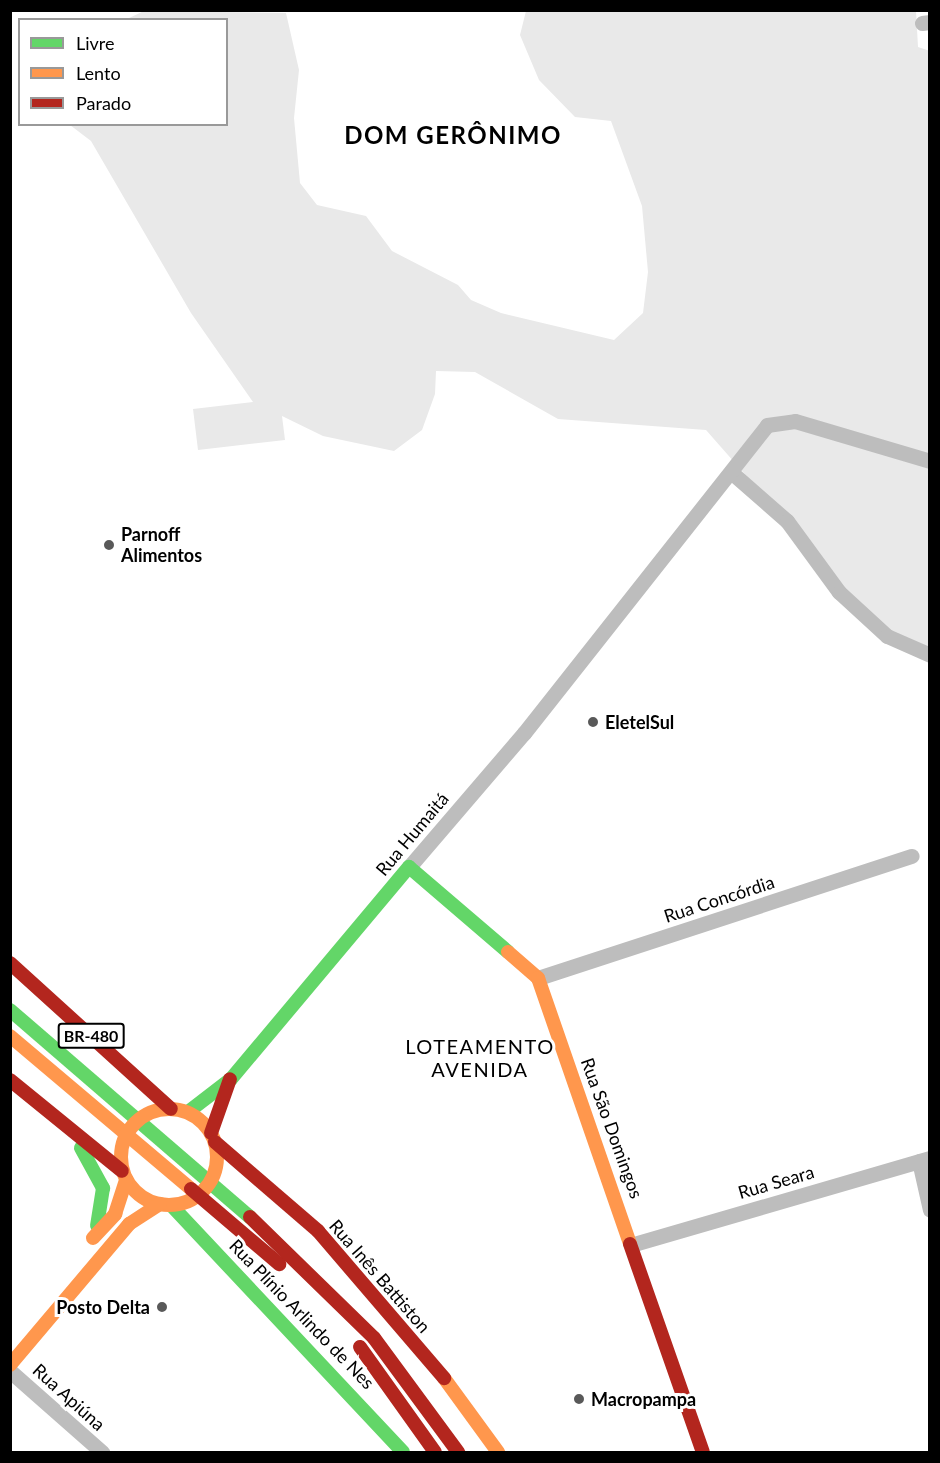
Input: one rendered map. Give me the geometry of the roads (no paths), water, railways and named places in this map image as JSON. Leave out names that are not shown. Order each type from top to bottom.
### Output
[{"type":"main road","name":"Rua São Domingos","points":[[409,867],[538,978],[634,1244],[703,1452]]},
{"type":"main road","name":"Rua Humaitá","points":[[188,1112],[231,1079],[409,867]]},
{"type":"main road","name":"BR-480","points":[[11,963],[171,1109]]},
{"type":"main road","name":"BR-480","points":[[10,1010],[234,1199],[374,1338],[458,1452]]},
{"type":"main road","name":"BR-480","points":[[10,1036],[109,1117],[284,1268],[364,1352],[435,1452]]},
{"type":"main road","name":"Rua Humaitá","points":[[213,1137],[231,1079]]},
{"type":"main road","points":[[13,1087],[124,1176],[141,1196],[166,1205]]},
{"type":"main road","points":[[10,1365],[129,1224],[166,1205],[191,1200],[208,1186],[217,1160],[213,1137],[188,1112],[171,1109],[143,1116],[129,1130],[121,1149],[124,1176],[115,1214],[82,1251]]},
{"type":"main road","points":[[68,1130],[92,1161],[103,1188],[94,1236]]},
{"type":"main road","name":"Rua Inês Battiston","points":[[213,1137],[318,1231],[439,1371],[498,1452]]},
{"type":"main road","name":"Rua Plínio Arlindo de Nes","points":[[166,1205],[372,1413],[403,1452]]},
{"type":"street","name":"Rua Humaitá","points":[[409,867],[621,612],[767,425],[795,421],[930,461]]},
{"type":"street","points":[[731,472],[787,521],[839,592],[887,636],[930,655]]},
{"type":"street","name":"Rua Concórdia","points":[[538,978],[912,856]]},
{"type":"street","points":[[924,1159],[930,1210]]},
{"type":"street","name":"Rua Seara","points":[[634,1244],[924,1159]]},
{"type":"street","name":"Rua Apiúna","points":[[10,1371],[102,1452]]},
{"type":"place","name":"Parnoff Alimentos","points":[[109,545]]},
{"type":"place","name":"EletelSul","points":[[593,722]]},
{"type":"place","name":"Posto Delta","points":[[162,1307]]},
{"type":"place","name":"Macropampa","points":[[579,1399]]},
{"type":"district","name":"DOM GERÔNIMO","points":[[453,135]]},
{"type":"district","name":"LOTEAMENTO AVENIDA","points":[[480,1058]]}]
